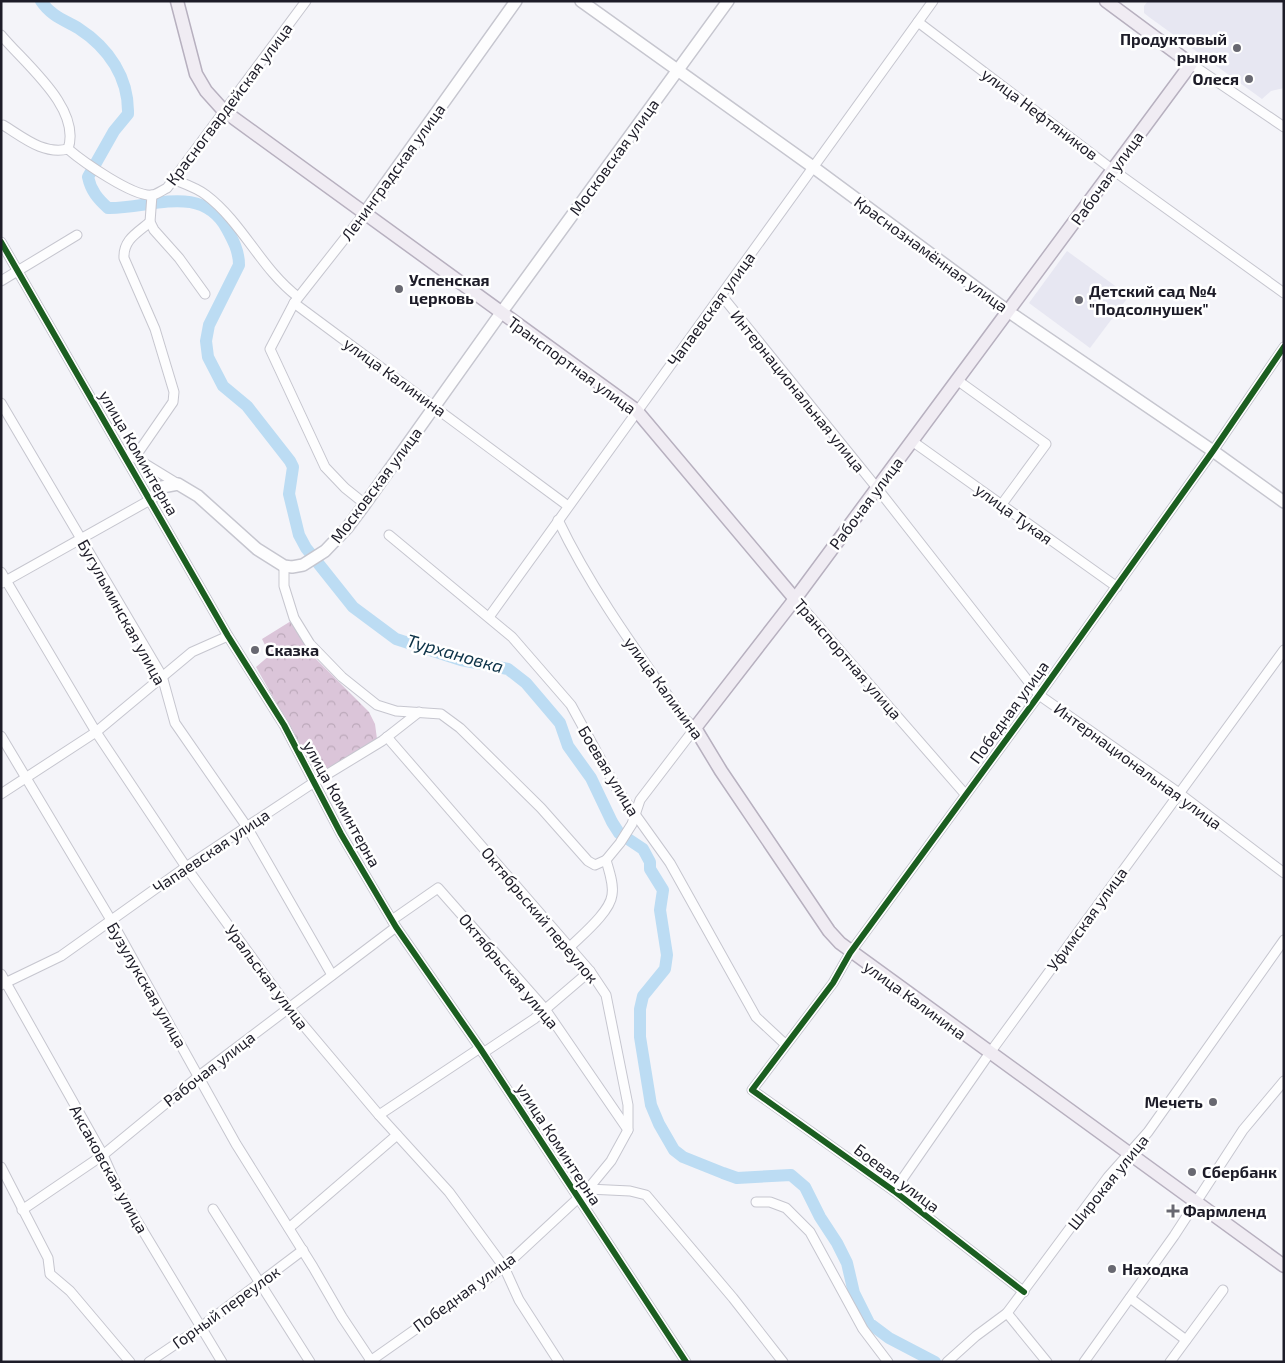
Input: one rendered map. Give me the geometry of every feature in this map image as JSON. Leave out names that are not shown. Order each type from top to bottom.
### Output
[{"type":"main road","name":"Транспортная улица","points":[[176,1],[196,74],[206,90],[224,111],[636,410],[795,599]]},
{"type":"main road","points":[[1106,1],[1191,64]]},
{"type":"main road","name":"Рабочая улица","points":[[695,728],[795,599],[1191,64]]},
{"type":"main road","name":"улица Калинина","points":[[695,728],[721,771],[829,931],[850,953],[1284,1266]]},
{"type":"street","name":"Красногвардейская улица","points":[[68,149],[95,170],[140,192],[152,195],[167,188],[175,180],[306,1]]},
{"type":"street","name":"Ленинградская улица","points":[[366,504],[345,488],[325,467],[271,355],[271,344],[296,300],[364,214],[516,1]]},
{"type":"street","name":"Краснознамённая улица","points":[[581,1],[813,168],[1008,312],[1213,451],[1284,502]]},
{"type":"street","name":"Московская улица","points":[[284,566],[303,565],[325,551],[366,504],[434,406],[728,1]]},
{"type":"street","name":"Чапаевская улица","points":[[489,617],[636,410],[722,296],[933,1]]},
{"type":"street","name":"улица Нефтяников","points":[[918,22],[1113,170],[1284,293]]},
{"type":"street","points":[[1,36],[47,84],[70,126],[72,138],[68,149],[55,152],[45,150],[2,125]]},
{"type":"street","points":[[1191,64],[1284,127]]},
{"type":"street","name":"улица Калинина","points":[[175,180],[204,193],[213,200],[228,215],[282,285],[296,300],[568,506]]},
{"type":"street","points":[[152,195],[150,222],[154,230],[179,258],[205,294]]},
{"type":"street","points":[[134,457],[169,411],[173,397],[155,329],[124,258],[124,249],[128,241],[150,222]]},
{"type":"street","points":[[1,281],[77,235]]},
{"type":"street","name":"улица Коминтерна","points":[[1,242],[228,636],[284,725],[313,783],[394,923],[481,1050],[686,1362]]},
{"type":"street","name":"Интернациональная улица","points":[[722,296],[877,488],[1039,696],[1179,793],[1284,874]]},
{"type":"street","name":"Победная улица","points":[[752,1090],[785,1044],[834,983],[850,953],[965,794],[1039,696],[1213,451],[1284,347]]},
{"type":"street","points":[[957,380],[1046,444],[1002,504]]},
{"type":"street","name":"Бугульминская улица","points":[[1,403],[162,676],[175,723],[247,826],[332,975]]},
{"type":"street","name":"улица Тукая","points":[[912,441],[1117,587]]},
{"type":"street","points":[[120,449],[198,496],[257,548],[284,566],[284,586],[292,610],[310,644],[358,692],[377,705],[396,711],[441,714],[460,728],[541,808],[588,861],[595,865],[606,860],[612,883],[612,896],[598,918],[570,947]]},
{"type":"street","points":[[3,579],[81,539],[150,500],[162,487],[178,484]]},
{"type":"street","name":"улица Калинина","points":[[558,520],[578,562],[602,601],[683,717],[695,728]]},
{"type":"street","name":"Боевая улица","points":[[389,535],[489,617],[530,656],[571,706],[617,789],[670,863],[756,1017],[785,1044]]},
{"type":"street","name":"Уральская улица","points":[[3,579],[96,732],[186,867],[288,1007],[379,1115],[449,1192],[504,1267],[519,1300],[559,1362]]},
{"type":"street","name":"Транспортная улица","points":[[795,599],[965,794]]},
{"type":"street","points":[[1,794],[96,732],[192,652],[228,636]]},
{"type":"street","name":"Уфимская улица","points":[[894,1191],[989,1054],[1284,650]]},
{"type":"street","name":"Чапаевская улица","points":[[3,981],[61,956],[186,867],[313,783],[387,737],[419,712]]},
{"type":"street","name":"Рабочая улица","points":[[606,860],[620,843],[635,816],[640,800],[695,728]]},
{"type":"street","name":"Бузулукская улица","points":[[1,736],[110,920],[236,1144],[370,1361]]},
{"type":"street","name":"Октябрьский переулок","points":[[387,737],[570,947],[590,971],[606,995],[628,1105],[628,1130],[611,1161],[588,1189],[578,1197]]},
{"type":"street","name":"Рабочая улица","points":[[22,1210],[103,1156],[198,1076],[332,975],[438,888]]},
{"type":"street","name":"Октябрьская улица","points":[[438,888],[545,1009],[628,1130]]},
{"type":"street","name":"Широкая улица","points":[[948,1361],[976,1336],[1007,1313],[1024,1292],[1127,1153],[1148,1132],[1284,940]]},
{"type":"street","points":[[379,1115],[545,1009],[590,971]]},
{"type":"street","name":"Аксаковская улица","points":[[3,981],[103,1156],[119,1191],[222,1362]]},
{"type":"street","points":[[1084,1362],[1196,1204],[1243,1130],[1284,1081]]},
{"type":"street","name":"Боевая улица","points":[[752,1090],[894,1191],[1024,1292]]},
{"type":"street","points":[[289,1228],[397,1135]]},
{"type":"street","points":[[1,1166],[48,1258],[50,1274],[70,1292],[130,1362]]},
{"type":"street","points":[[588,1189],[646,1195],[733,1298],[783,1362]]},
{"type":"street","name":"Победная улица","points":[[370,1361],[504,1267],[578,1197]]},
{"type":"street","points":[[756,1202],[770,1202],[786,1208],[810,1232],[863,1329],[888,1362]]},
{"type":"street","points":[[212,1210],[261,1282],[310,1362]]},
{"type":"street","name":"Горный переулок","points":[[149,1362],[201,1327],[303,1250]]},
{"type":"street","points":[[1170,1362],[1223,1290]]},
{"type":"street","points":[[1130,1298],[1186,1340]]},
{"type":"street","points":[[1007,1313],[1047,1362]]},
{"type":"shaded area","name":"Продуктовый рынок","points":[[1148,1],[1284,1],[1284,88],[1271,91],[1262,99],[1144,13],[1144,6]]},
{"type":"shaded area","name":"Детский сад №4 \"Подсолнушек\"","points":[[1067,251],[1129,296],[1090,348],[1029,303]]},
{"type":"green space","points":[[291,621],[310,653],[369,712],[375,724],[377,739],[317,775],[256,667],[270,655],[262,639]]},
{"type":"waterway","name":"Турхановка","points":[[41,1],[53,14],[78,28],[99,45],[115,65],[125,88],[128,114],[114,131],[88,177],[93,191],[98,198],[108,208],[173,201],[189,202],[203,206],[216,215],[231,237],[237,250],[239,265],[209,325],[206,341],[208,357],[223,386],[247,406],[290,461],[293,467],[289,494],[299,535],[306,548],[353,607],[396,639],[461,660],[508,669],[526,683],[560,723],[568,746],[591,778],[619,833],[643,849],[650,862],[650,869],[663,890],[660,910],[667,955],[665,969],[643,996],[640,1009],[640,1037],[651,1105],[659,1124],[674,1150],[683,1157],[737,1178],[791,1175],[805,1187],[820,1217],[837,1243],[847,1263],[854,1293],[869,1323],[889,1338],[935,1362]]},
{"type":"cycle path","points":[[1,242],[228,636],[284,725],[341,834],[396,927],[480,1048],[686,1362]]},
{"type":"cycle path","points":[[1024,1292],[894,1191],[752,1090],[833,983],[850,953],[1039,695],[1213,451],[1284,347]]},
{"type":"place","name":"Продуктовый рынок","points":[[1237,48]]},
{"type":"place","name":"Олеся","points":[[1249,79]]},
{"type":"place","name":"Успенская церковь","points":[[399,289]]},
{"type":"place","name":"Детский сад №4 \"Подсолнушек\"","points":[[1079,300]]},
{"type":"place","name":"Сказка","points":[[255,650]]},
{"type":"place","name":"Мечеть","points":[[1213,1102]]},
{"type":"place","name":"Сбербанк","points":[[1192,1172]]},
{"type":"place","name":"Фармленд","points":[[1173,1211]]},
{"type":"place","name":"Находка","points":[[1112,1269]]}]
